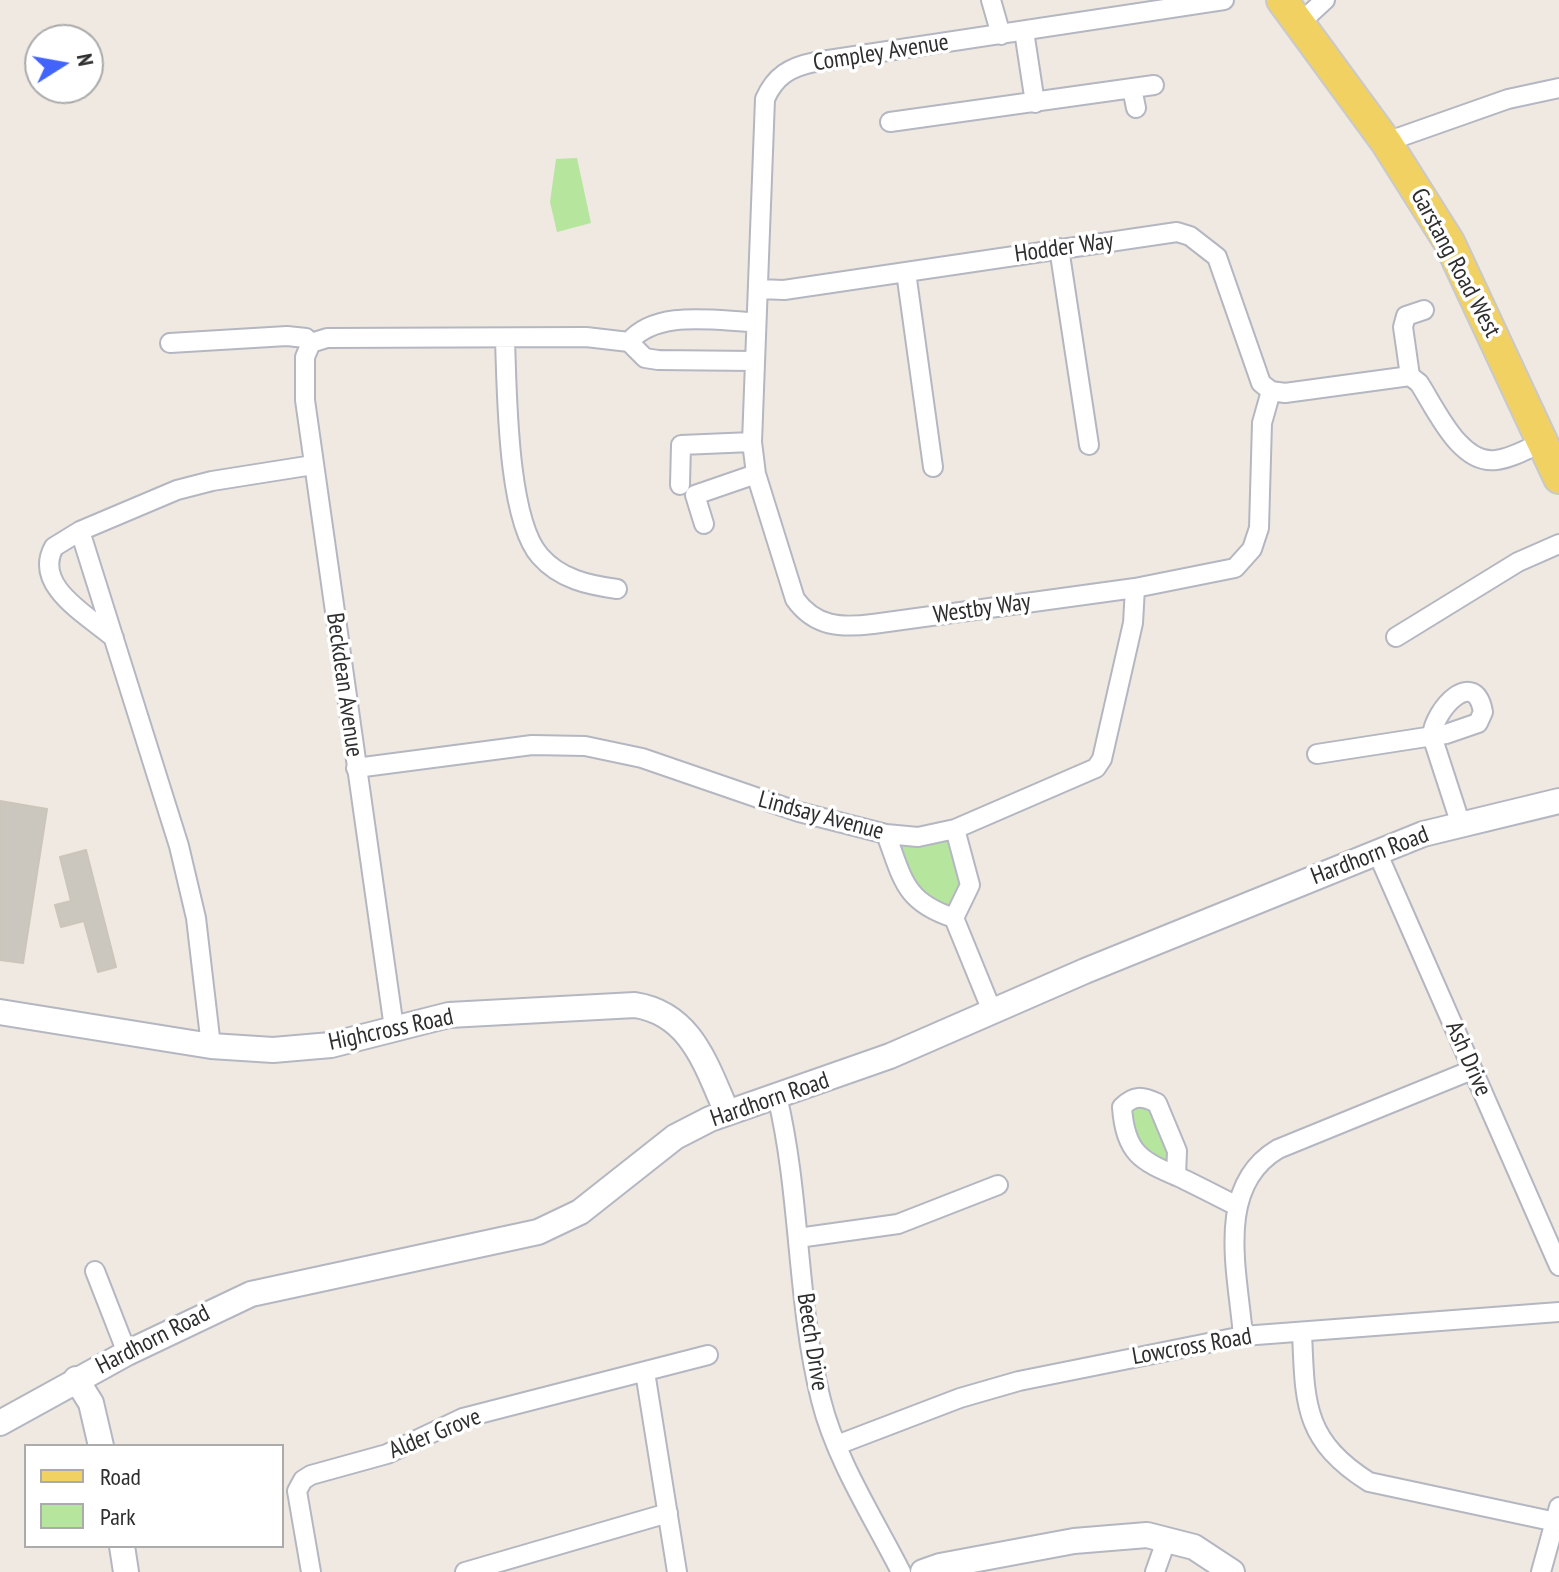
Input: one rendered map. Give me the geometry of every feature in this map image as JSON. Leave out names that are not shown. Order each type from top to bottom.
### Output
[{"type":"main road","name":"Garstang Road West","points":[[1291,11],[1386,142],[1449,242],[1559,478]]},
{"type":"street","points":[[991,0],[1001,35]]},
{"type":"street","name":"Compley Avenue","points":[[754,361],[765,99],[778,77],[808,64],[1224,0]]},
{"type":"street","name":"Garstang Road West","points":[[1291,11],[1325,0]]},
{"type":"street","points":[[1024,31],[1035,103]]},
{"type":"street","points":[[903,126],[1154,85]]},
{"type":"street","points":[[1132,88],[1136,108]]},
{"type":"street","points":[[1386,142],[1508,99],[1559,88]]},
{"type":"street","name":"Hodder Way","points":[[759,289],[784,290],[1177,232],[1203,244],[1217,257],[1261,383],[1271,391]]},
{"type":"street","points":[[1059,248],[1089,445]]},
{"type":"street","points":[[906,272],[933,467]]},
{"type":"street","points":[[1424,310],[1406,316],[1403,327],[1410,376],[1419,383],[1466,452],[1481,459],[1506,457],[1544,441]]},
{"type":"street","points":[[629,342],[640,329],[664,321],[755,322]]},
{"type":"street","points":[[170,343],[287,336],[306,338],[311,343],[327,338],[505,340],[586,337],[629,342],[645,358],[658,360],[754,361]]},
{"type":"street","points":[[505,340],[507,403],[515,473],[522,524],[529,542],[560,574],[577,582],[617,589]]},
{"type":"street","name":"Beckdean Avenue","points":[[311,343],[306,349],[304,376],[313,465],[394,1028]]},
{"type":"street","name":"Westby Way","points":[[754,361],[752,442],[756,474],[795,599],[802,609],[829,625],[873,624],[1135,588],[1235,568],[1252,549],[1259,528],[1262,423],[1271,391]]},
{"type":"street","points":[[1271,391],[1285,393],[1410,376]]},
{"type":"street","points":[[680,485],[681,445],[752,442]]},
{"type":"street","points":[[114,638],[59,591],[51,579],[48,566],[54,547],[80,531],[177,490],[212,481],[313,465]]},
{"type":"street","points":[[704,524],[695,495],[756,474]]},
{"type":"street","points":[[80,531],[188,879],[211,1046]]},
{"type":"street","points":[[1402,625],[1518,562],[1559,544]]},
{"type":"street","name":"Lindsay Avenue","points":[[356,768],[532,745],[585,746],[642,758],[799,812],[886,834],[918,837],[955,829],[1096,768],[1102,759],[1133,623],[1135,588]]},
{"type":"street","points":[[1317,754],[1432,736],[1460,822]]},
{"type":"street","name":"Hardhorn Road","points":[[2,1417],[251,1294],[517,1238],[553,1227],[580,1212],[675,1137],[727,1112],[890,1056],[1377,852],[1460,822],[1559,801]]},
{"type":"street","points":[[955,829],[970,885],[954,918],[992,1011]]},
{"type":"street","points":[[886,834],[910,893],[930,910],[954,918]]},
{"type":"street","name":"Ash Drive","points":[[1377,852],[1559,1266]]},
{"type":"street","name":"Highcross Road","points":[[0,1012],[211,1046],[292,1049],[345,1042],[449,1015],[635,1005],[650,1008],[678,1023],[694,1040],[727,1112]]},
{"type":"street","points":[[1243,1336],[1235,1205],[1252,1167],[1278,1149],[1472,1070]]},
{"type":"street","name":"Beech Drive","points":[[777,1096],[815,1375],[837,1445],[901,1572]]},
{"type":"street","points":[[1176,1176],[1235,1205]]},
{"type":"street","points":[[798,1238],[898,1224],[998,1185]]},
{"type":"street","points":[[93,1282],[127,1353]]},
{"type":"street","name":"Lowcross Road","points":[[837,1445],[892,1422],[1007,1384],[1243,1336],[1559,1312]]},
{"type":"street","points":[[1302,1332],[1307,1411],[1314,1429],[1346,1467],[1369,1482],[1557,1514],[1541,1572]]},
{"type":"street","name":"Alder Grove","points":[[311,1572],[297,1507],[297,1491],[303,1480],[387,1454],[463,1418],[708,1355]]},
{"type":"street","points":[[645,1372],[677,1572]]},
{"type":"street","points":[[76,1379],[91,1403],[101,1444]]},
{"type":"street","points":[[465,1572],[668,1513]]},
{"type":"street","points":[[923,1572],[940,1566],[1120,1535],[1167,1538],[1194,1547],[1232,1572]]},
{"type":"street","points":[[1155,1572],[1167,1538]]},
{"type":"street","points":[[122,1548],[126,1572]]},
{"type":"green space","points":[[577,158],[591,223],[557,232],[550,202],[556,159]]},
{"type":"green space","points":[[955,829],[969,875],[962,905],[930,910],[886,834]]},
{"type":"green space","points":[[1131,1098],[1157,1103],[1176,1176],[1126,1135]]},
{"type":"building","points":[[0,801],[47,809],[23,963],[0,960]]},
{"type":"building","points":[[86,850],[116,967],[98,972],[84,921],[61,927],[55,905],[71,901],[60,857]]}]
